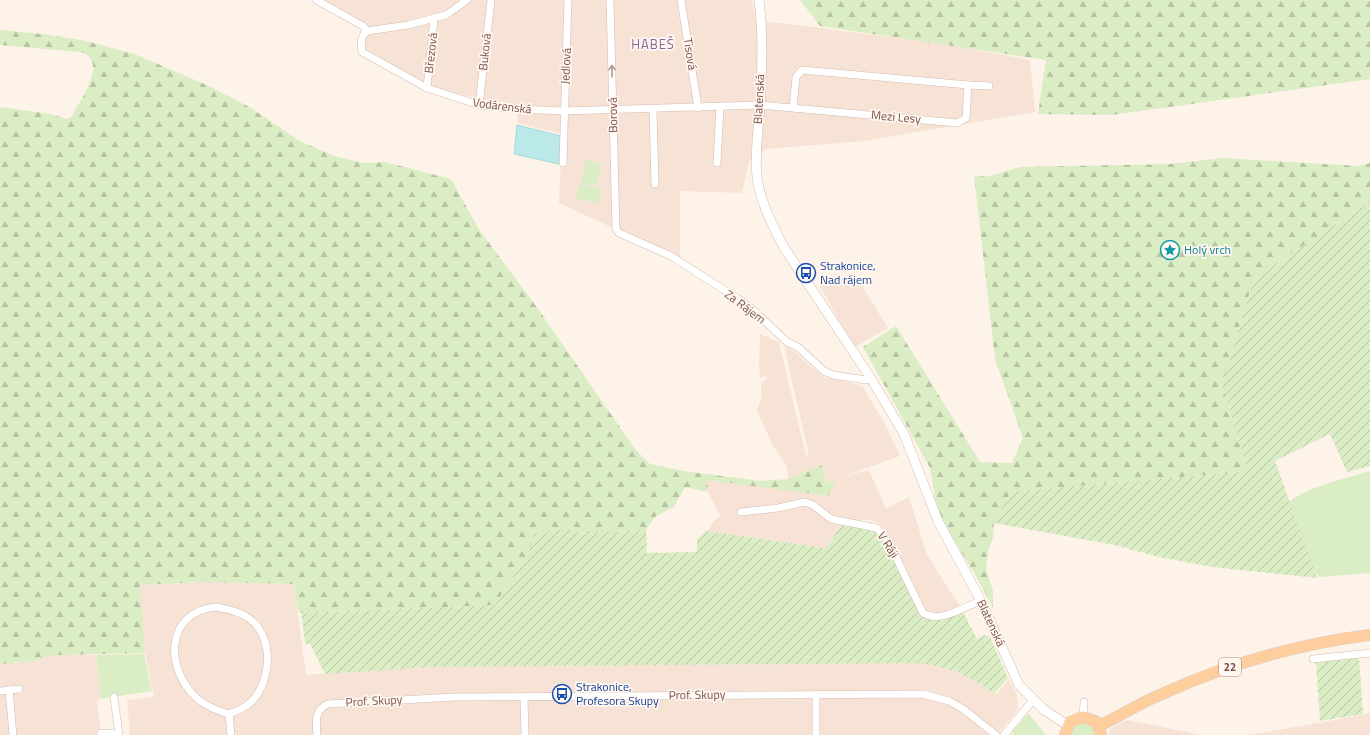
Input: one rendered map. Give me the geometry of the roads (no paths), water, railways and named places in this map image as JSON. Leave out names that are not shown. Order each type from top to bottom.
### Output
[{"type":"main road","name":"22","points":[[1083,717],[1093,719],[1100,731],[1160,694],[1228,667],[1298,647],[1370,635]]},
{"type":"main road","points":[[1066,730],[1074,719],[1083,717]]},
{"type":"street","points":[[316,0],[363,26],[367,31],[434,19],[446,15],[467,0]]},
{"type":"street","name":"Buková","points":[[479,105],[491,0]]},
{"type":"street","name":"Jedlová","points":[[563,163],[563,111],[568,0]]},
{"type":"street","name":"Borová","points":[[610,0],[616,229]]},
{"type":"street","name":"Tisová","points":[[681,0],[698,108]]},
{"type":"street","name":"Blatenská","points":[[759,0],[761,16],[760,106],[756,152],[757,178],[762,198],[782,246],[870,377],[904,434],[915,459],[932,507],[981,601],[1015,678],[1024,692],[1066,730]]},
{"type":"street","name":"Březová","points":[[427,88],[434,19]]},
{"type":"street","name":"Vodárenská","points":[[367,31],[362,34],[362,52],[427,88],[479,105],[563,111],[760,106]]},
{"type":"street","points":[[793,108],[796,77],[798,72],[802,70],[989,86]]},
{"type":"street","name":"Mezi Lesy","points":[[760,106],[957,123],[966,118],[968,85]]},
{"type":"street","points":[[717,163],[720,107]]},
{"type":"street","points":[[653,109],[655,184]]},
{"type":"street","name":"Za Rájem","points":[[616,229],[619,233],[671,256],[740,300],[753,310],[787,342],[798,347],[824,371],[833,375],[866,380],[870,377]]},
{"type":"street","name":"V Ráji","points":[[741,512],[778,508],[805,502],[813,505],[831,519],[874,526],[881,531],[889,543],[924,614],[938,617],[981,601]]},
{"type":"street","points":[[216,607],[233,610],[251,620],[258,627],[267,649],[266,674],[258,694],[250,703],[229,714],[209,707],[198,699],[182,679],[175,656],[175,640],[181,624],[191,615],[208,608],[216,607]]},
{"type":"street","points":[[1313,659],[1370,653]]},
{"type":"street","points":[[0,691],[19,689]]},
{"type":"street","points":[[9,690],[13,735]]},
{"type":"street","points":[[816,694],[816,735]]},
{"type":"street","name":"Prof. Skupy","points":[[317,735],[317,714],[320,708],[328,704],[455,697],[816,694],[916,694],[937,697],[963,710],[996,735]]},
{"type":"street","points":[[101,734],[119,734],[114,697]]},
{"type":"street","points":[[524,697],[525,735]]},
{"type":"street","points":[[1004,735],[1033,700]]},
{"type":"street","points":[[1083,717],[1084,702]]},
{"type":"street","points":[[229,714],[231,735]]},
{"type":"water","points":[[517,125],[561,136],[559,164],[514,154]]},
{"type":"place","name":"Holý vrch","points":[[1170,250]]},
{"type":"place","name":"Strakonice, Nad rájem","points":[[806,273]]},
{"type":"place","name":"Strakonice, Profesora Skupy","points":[[562,694]]},
{"type":"district","name":"HABEŠ","points":[[653,44]]}]
